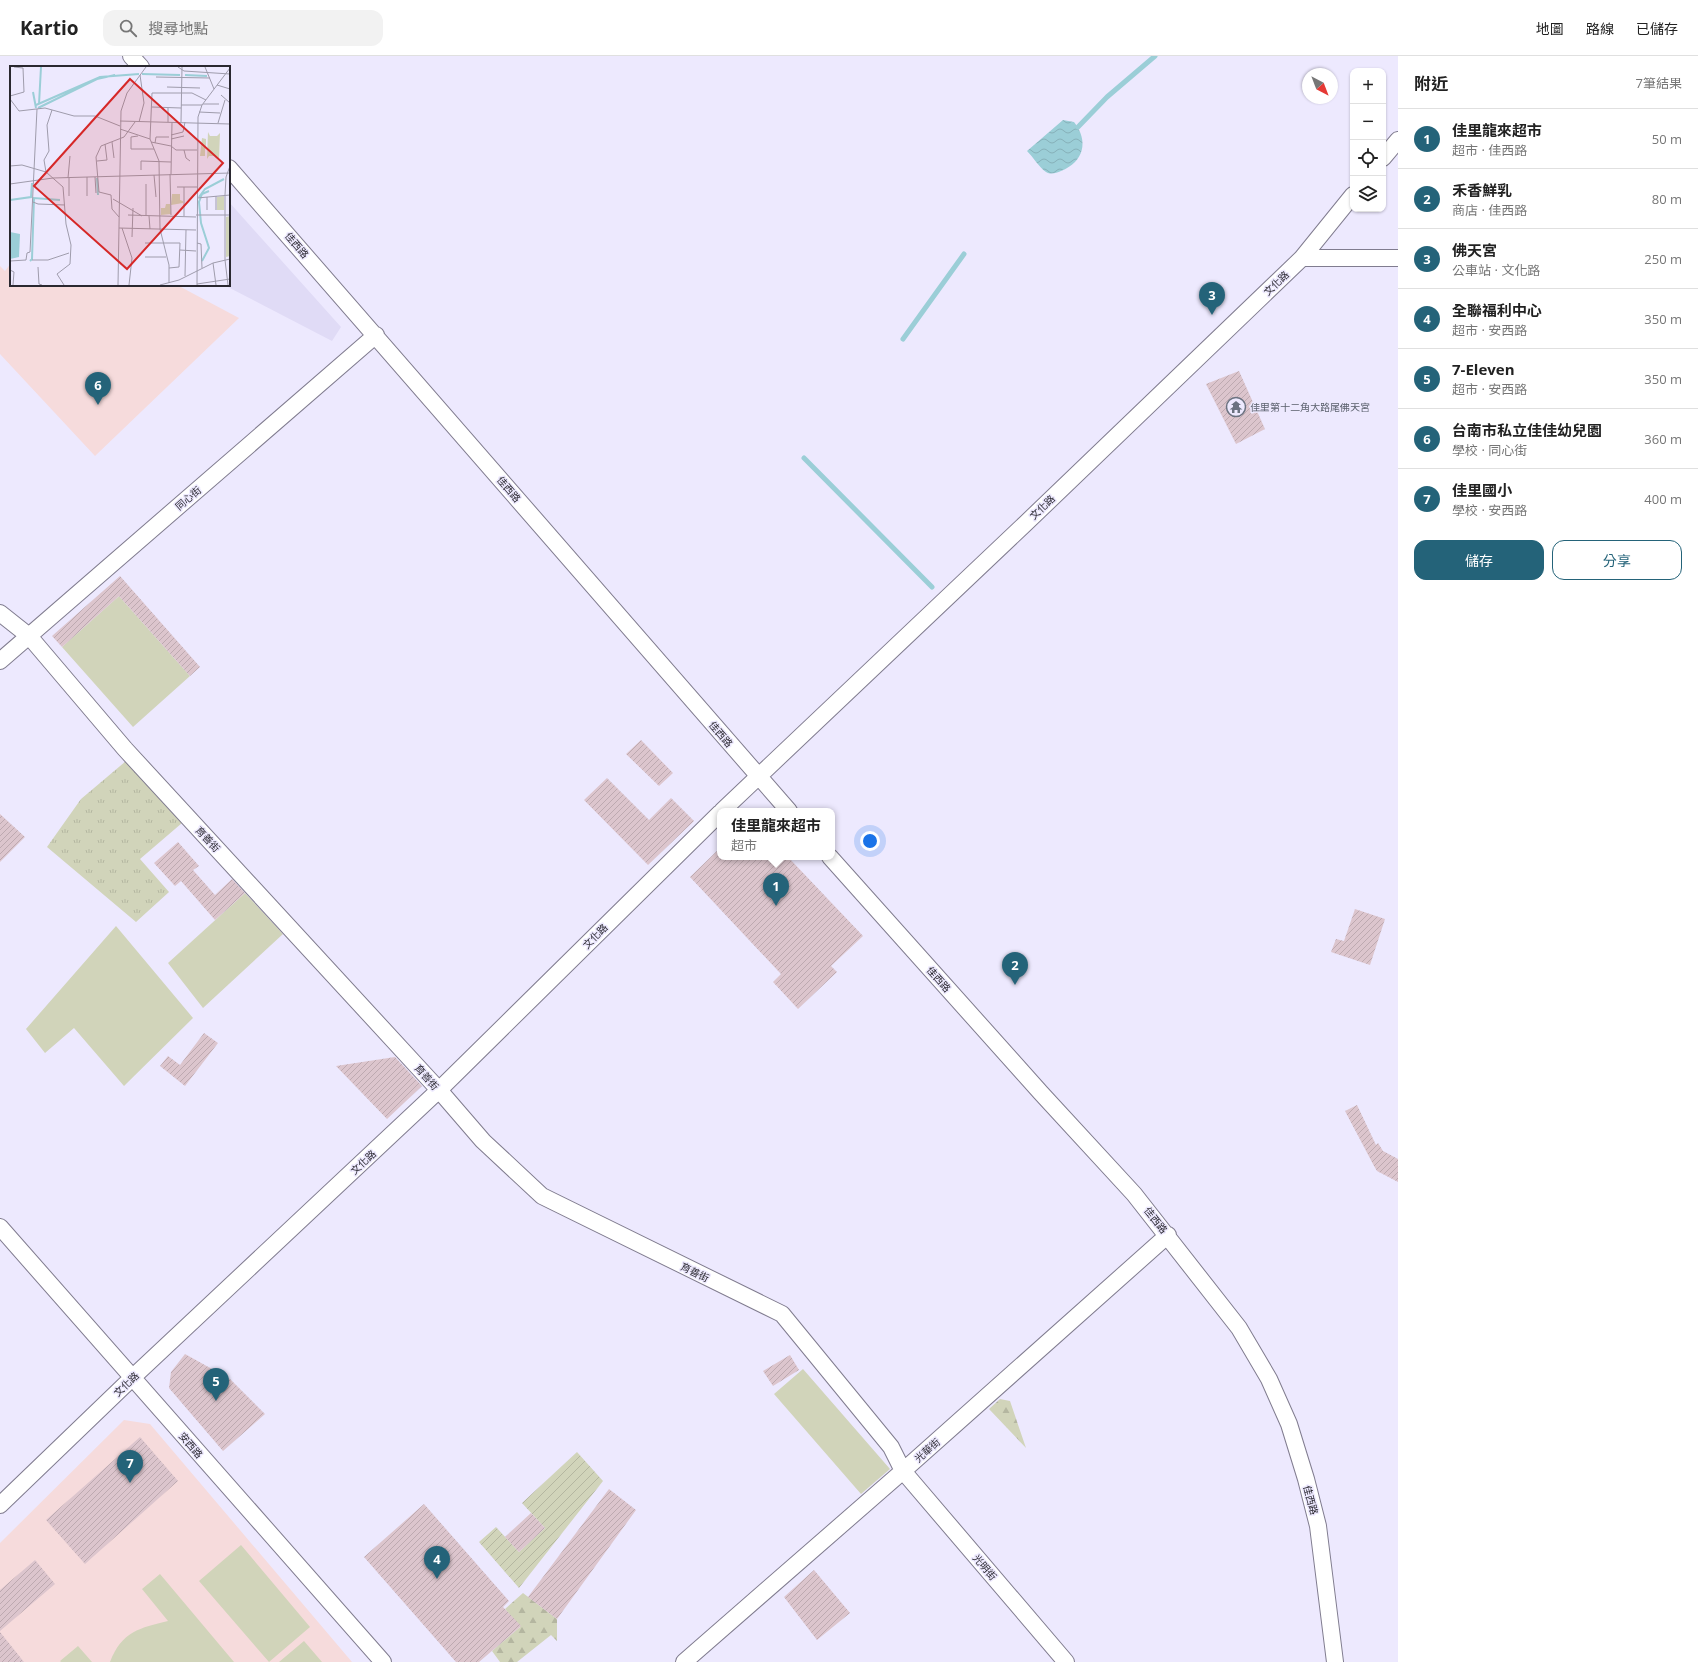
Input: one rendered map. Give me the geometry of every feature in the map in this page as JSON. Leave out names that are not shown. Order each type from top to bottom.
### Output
[{"type":"street","points":[[131,56],[139,66]]},
{"type":"street","points":[[1386,154],[1398,140]]},
{"type":"street","name":"佳西路","points":[[230,169],[786,808]]},
{"type":"street","name":"文化路","points":[[725,808],[1026,523],[1302,258],[1350,199]]},
{"type":"street","points":[[1302,258],[1398,258]]},
{"type":"street","name":"同心街","points":[[0,661],[376,335]]},
{"type":"street","name":"育善街","points":[[0,613],[29,636],[125,749],[439,1090],[483,1141],[542,1196],[782,1314],[891,1448],[903,1471]]},
{"type":"street","name":"文化路","points":[[0,1505],[132,1378],[439,1090],[717,816]]},
{"type":"street","name":"佳西路","points":[[833,860],[1035,1087],[1134,1194],[1168,1235],[1239,1328],[1269,1379],[1289,1424],[1318,1526],[1335,1662]]},
{"type":"street","name":"安西路","points":[[0,1227],[383,1662]]},
{"type":"street","name":"光華街","points":[[684,1662],[903,1471],[1168,1235]]},
{"type":"street","name":"光明街","points":[[903,1471],[1066,1662]]},
{"type":"shaded area","points":[[230,203],[341,327],[332,341],[226,286],[230,286]]},
{"type":"shaded area","points":[[10,264],[10,286],[179,286],[239,318],[95,456],[0,354],[0,266],[5,271]]},
{"type":"shaded area","points":[[124,1420],[150,1424],[352,1662],[0,1662],[0,1543]]},
{"type":"green space","points":[[119,596],[190,676],[133,727],[62,647]]},
{"type":"green space","points":[[126,761],[182,823],[140,859],[169,892],[136,922],[47,847],[81,799]]},
{"type":"green space","points":[[245,893],[283,934],[203,1008],[168,963]]},
{"type":"green space","points":[[116,926],[193,1018],[124,1086],[74,1028],[45,1053],[26,1029]]},
{"type":"green space","points":[[803,1369],[890,1469],[861,1494],[774,1394]]},
{"type":"green space","points":[[1000,1399],[1010,1401],[1026,1448],[989,1409]]},
{"type":"green space","points":[[577,1452],[603,1481],[519,1588],[479,1542],[496,1527],[519,1552],[545,1528],[522,1503]]},
{"type":"green space","points":[[241,1545],[310,1627],[269,1662],[199,1581]]},
{"type":"green space","points":[[160,1574],[234,1662],[110,1662],[120,1644],[133,1632],[168,1621],[142,1589]]},
{"type":"green space","points":[[523,1593],[557,1619],[557,1641],[551,1635],[517,1662],[500,1662],[492,1651],[520,1627],[505,1609]]},
{"type":"green space","points":[[304,1641],[322,1662],[279,1662]]},
{"type":"green space","points":[[78,1646],[92,1662],[60,1661]]},
{"type":"water","points":[[1063,120],[1074,122],[1079,129],[1083,143],[1082,150],[1079,157],[1069,167],[1052,174],[1046,172],[1027,151]]},
{"type":"building","name":"佳里第十二角大路尾佛天宮","points":[[1239,371],[1265,429],[1236,444],[1206,384]]},
{"type":"building","points":[[120,576],[200,667],[190,676],[119,596],[62,647],[52,636]]},
{"type":"building","points":[[641,740],[673,773],[659,786],[626,754]]},
{"type":"building","points":[[607,778],[649,820],[671,798],[694,821],[648,865],[584,800]]},
{"type":"building","points":[[0,814],[25,837],[0,862]]},
{"type":"building","points":[[178,842],[199,866],[193,870],[215,895],[232,879],[245,893],[215,920],[181,881],[175,886],[154,863]]},
{"type":"building","points":[[717,851],[717,860],[791,860],[863,936],[831,966],[837,972],[798,1009],[773,982],[781,974],[690,877]]},
{"type":"building","points":[[1355,909],[1385,919],[1370,965],[1331,952],[1336,939],[1344,941]]},
{"type":"building","points":[[204,1033],[218,1043],[185,1086],[160,1066],[168,1056],[180,1065]]},
{"type":"building","points":[[395,1057],[422,1086],[387,1119],[336,1066]]},
{"type":"building","points":[[1357,1105],[1376,1145],[1378,1143],[1383,1151],[1398,1159],[1398,1182],[1377,1171],[1374,1166],[1345,1111]]},
{"type":"building","points":[[185,1354],[230,1379],[265,1414],[223,1451],[169,1388],[171,1372]]},
{"type":"building","points":[[790,1355],[799,1370],[773,1386],[763,1371]]},
{"type":"building","points":[[140,1437],[178,1481],[85,1564],[46,1520]]},
{"type":"building","points":[[609,1489],[636,1510],[557,1619],[528,1597]]},
{"type":"building","points":[[424,1504],[509,1601],[503,1607],[521,1626],[479,1662],[456,1662],[364,1557]]},
{"type":"building","points":[[531,1513],[545,1528],[519,1552],[505,1537]]},
{"type":"building","points":[[35,1560],[55,1584],[0,1631],[0,1590]]},
{"type":"building","points":[[814,1570],[850,1613],[817,1640],[784,1597]]},
{"type":"building","points":[[0,1632],[24,1662],[0,1662]]},
{"type":"waterway","points":[[1078,127],[1107,97],[1155,56]]},
{"type":"waterway","points":[[903,339],[964,254]]},
{"type":"waterway","points":[[804,458],[932,587]]},
{"type":"place","name":"佛天宮","points":[[1212,315]]},
{"type":"place","name":"台南市私立佳佳幼兒園","points":[[98,405]]},
{"type":"place","name":"佳里第十二角大路尾佛天宮","points":[[1236,407]]},
{"type":"place","name":"佳里龍來超市","points":[[776,906]]},
{"type":"place","name":"禾香鮮乳","points":[[1015,985]]},
{"type":"place","name":"7-Eleven","points":[[216,1401]]},
{"type":"place","name":"佳里國小","points":[[130,1483]]},
{"type":"place","name":"全聯福利中心","points":[[437,1579]]}]
